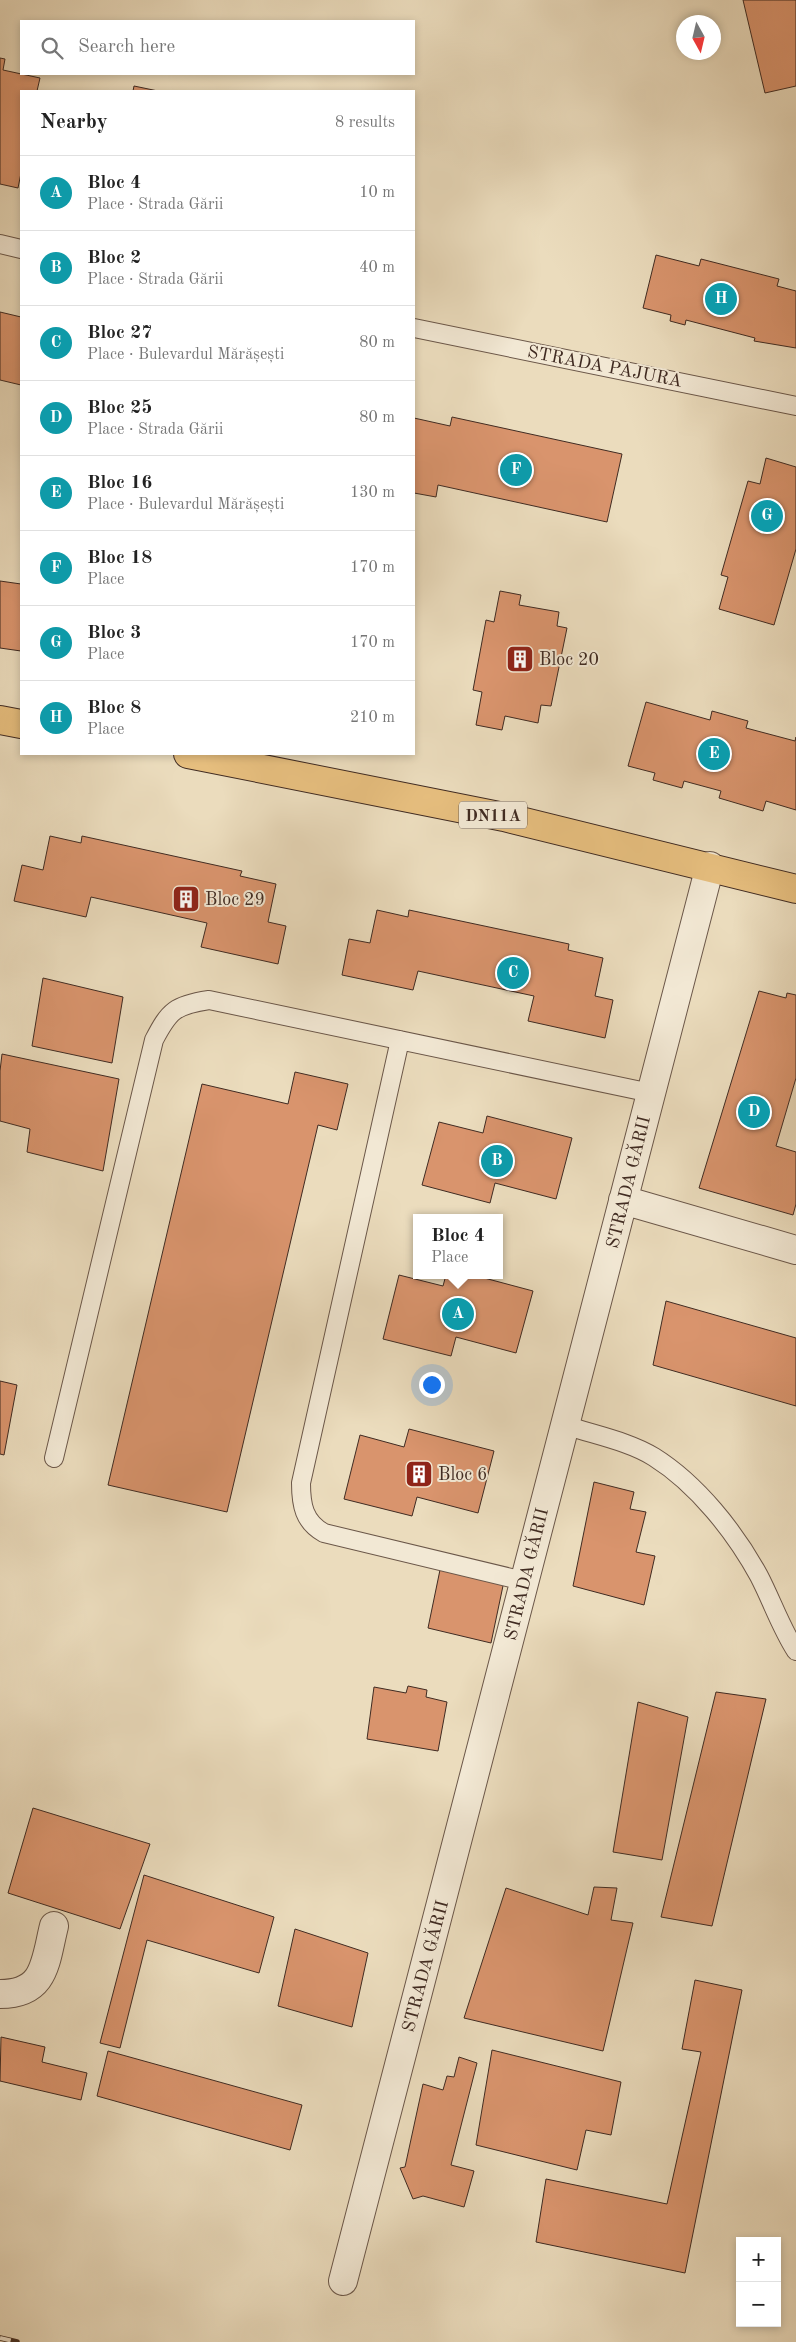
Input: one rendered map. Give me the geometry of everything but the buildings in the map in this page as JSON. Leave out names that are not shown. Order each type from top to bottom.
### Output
[{"type":"main road","points":[[0,720],[20,724]]},
{"type":"main road","name":"DN11A","points":[[193,755],[504,817],[710,866],[796,889]]},
{"type":"street","name":"STRADA GĂRII","points":[[343,2281],[710,866]]},
{"type":"street","points":[[623,1200],[796,1250]]},
{"type":"street","points":[[0,1994],[27,1989],[40,1978],[54,1926]]},
{"type":"lane","points":[[0,244],[20,249]]},
{"type":"lane","name":"STRADA PAJURA","points":[[415,328],[796,406]]},
{"type":"lane","points":[[54,1458],[154,1040],[173,1010],[192,1003],[209,1000],[651,1093]]},
{"type":"lane","points":[[400,1040],[301,1483],[301,1497],[312,1526],[324,1533],[524,1581]]},
{"type":"lane","points":[[565,1425],[654,1457],[690,1486],[732,1531],[759,1577],[796,1651]]},
{"type":"railway","points":[[0,2338],[17,2342]]},
{"type":"place","name":"Bloc 8","points":[[721,299]]},
{"type":"place","name":"Bloc 18","points":[[516,470]]},
{"type":"place","name":"Bloc 3","points":[[767,516]]},
{"type":"place","name":"Bloc 20","points":[[520,659]]},
{"type":"place","name":"Bloc 16","points":[[714,754]]},
{"type":"place","name":"Bloc 29","points":[[186,899]]},
{"type":"place","name":"Bloc 27","points":[[513,973]]},
{"type":"place","name":"Bloc 25","points":[[754,1112]]},
{"type":"place","name":"Bloc 2","points":[[497,1161]]},
{"type":"place","name":"Bloc 4","points":[[458,1314]]},
{"type":"place","name":"Bloc 6","points":[[419,1474]]}]
